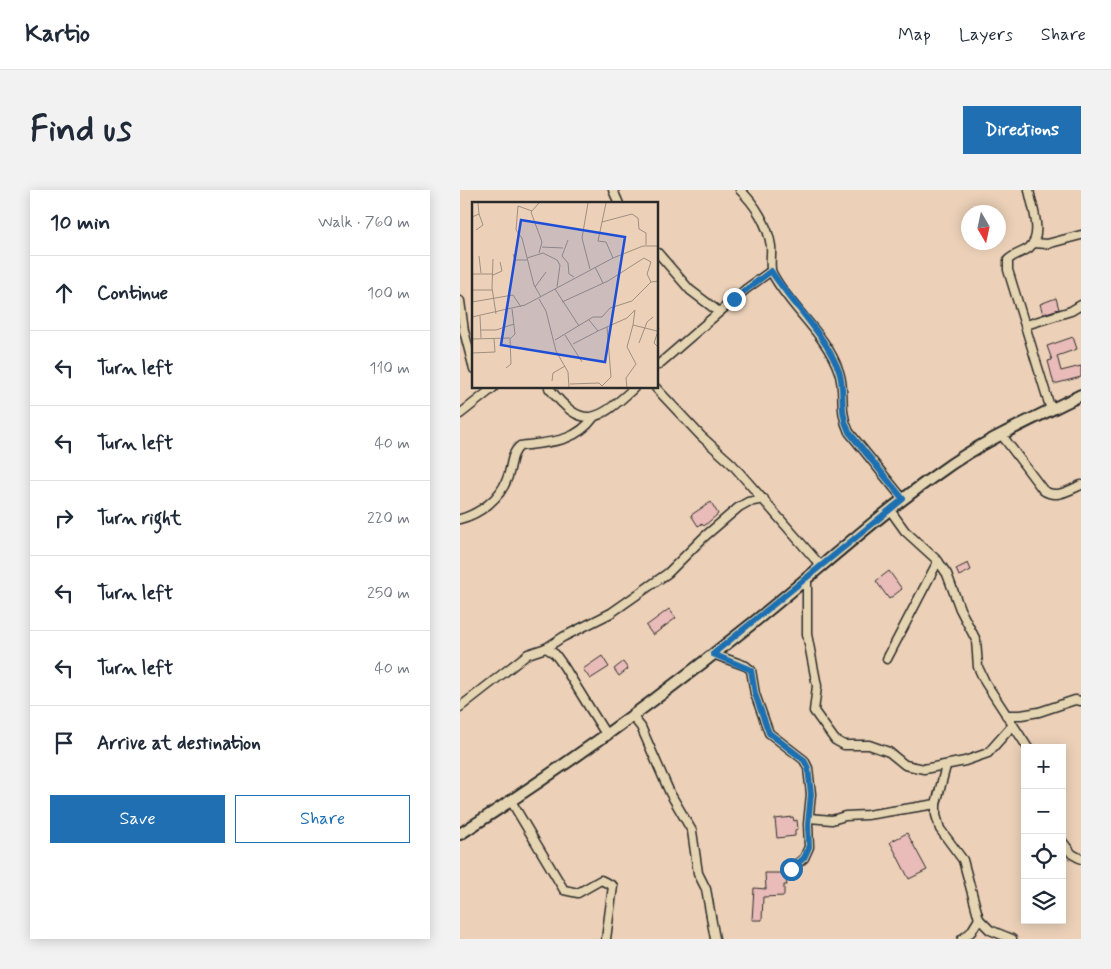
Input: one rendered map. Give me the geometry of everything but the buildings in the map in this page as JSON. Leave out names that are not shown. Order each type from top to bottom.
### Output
[{"type":"street","points":[[613,190],[618,202]]},
{"type":"street","points":[[740,190],[754,206],[766,230],[771,244],[771,271],[823,343],[839,372],[843,419],[849,432],[903,499]]},
{"type":"street","points":[[1028,190],[1037,233],[1027,249],[1013,255],[1008,260],[1008,270],[1051,410]]},
{"type":"street","points":[[1033,242],[1047,244],[1081,235]]},
{"type":"street","points":[[662,266],[720,312]]},
{"type":"street","points":[[659,364],[771,271]]},
{"type":"street","points":[[460,301],[464,332],[472,362]]},
{"type":"street","points":[[1026,325],[1071,312],[1081,305]]},
{"type":"street","points":[[550,389],[564,406],[574,414],[585,418],[602,414],[633,389]]},
{"type":"street","points":[[657,389],[701,436],[732,464],[821,566]]},
{"type":"street","points":[[460,414],[480,391]]},
{"type":"street","points":[[460,834],[607,736],[713,654],[903,499],[941,471],[1001,434],[1081,395]]},
{"type":"street","points":[[460,519],[480,511],[495,498],[507,480],[513,455],[520,446],[570,438],[588,426],[594,417]]},
{"type":"street","points":[[1001,434],[1042,490],[1048,494],[1056,495],[1081,485]]},
{"type":"street","points":[[460,707],[528,654],[546,648],[563,637],[611,613],[668,573],[704,537],[739,507],[748,502],[764,499]]},
{"type":"street","points":[[890,510],[905,531],[938,561],[947,574],[960,610],[976,640],[978,667],[985,682],[1025,744]]},
{"type":"street","points":[[887,660],[938,561]]},
{"type":"street","points":[[807,578],[807,634],[817,686],[814,711],[817,718],[835,740],[844,745],[869,745],[889,752],[914,768],[946,766],[988,754],[1012,726]]},
{"type":"street","points":[[546,648],[564,664],[607,736]]},
{"type":"street","points":[[713,654],[751,670],[757,701],[769,733],[804,760],[808,768],[811,794],[808,818],[808,853],[800,864],[791,869]]},
{"type":"street","points":[[1006,714],[1030,713],[1076,700],[1081,701]]},
{"type":"street","points":[[632,716],[641,727],[670,792],[692,831],[698,873],[706,889],[715,939]]},
{"type":"street","points":[[946,766],[936,804],[936,815],[940,829],[963,860],[979,919],[990,930],[1012,939]]},
{"type":"street","points":[[511,801],[564,890],[578,893],[601,880],[613,886],[606,939]]},
{"type":"street","points":[[808,818],[832,820],[845,816],[867,815],[936,804]]},
{"type":"street","points":[[810,809],[819,818]]},
{"type":"street","points":[[1066,846],[1072,854],[1081,858]]},
{"type":"street","points":[[962,939],[971,932],[979,919]]},
{"type":"route","points":[[734,299],[771,271],[812,326],[839,372],[842,388],[841,406],[843,419],[849,432],[903,499],[750,626],[713,654],[746,666],[751,670],[754,678],[755,694],[769,733],[784,747],[804,760],[808,768],[811,794],[808,853],[800,864],[791,869]]}]
